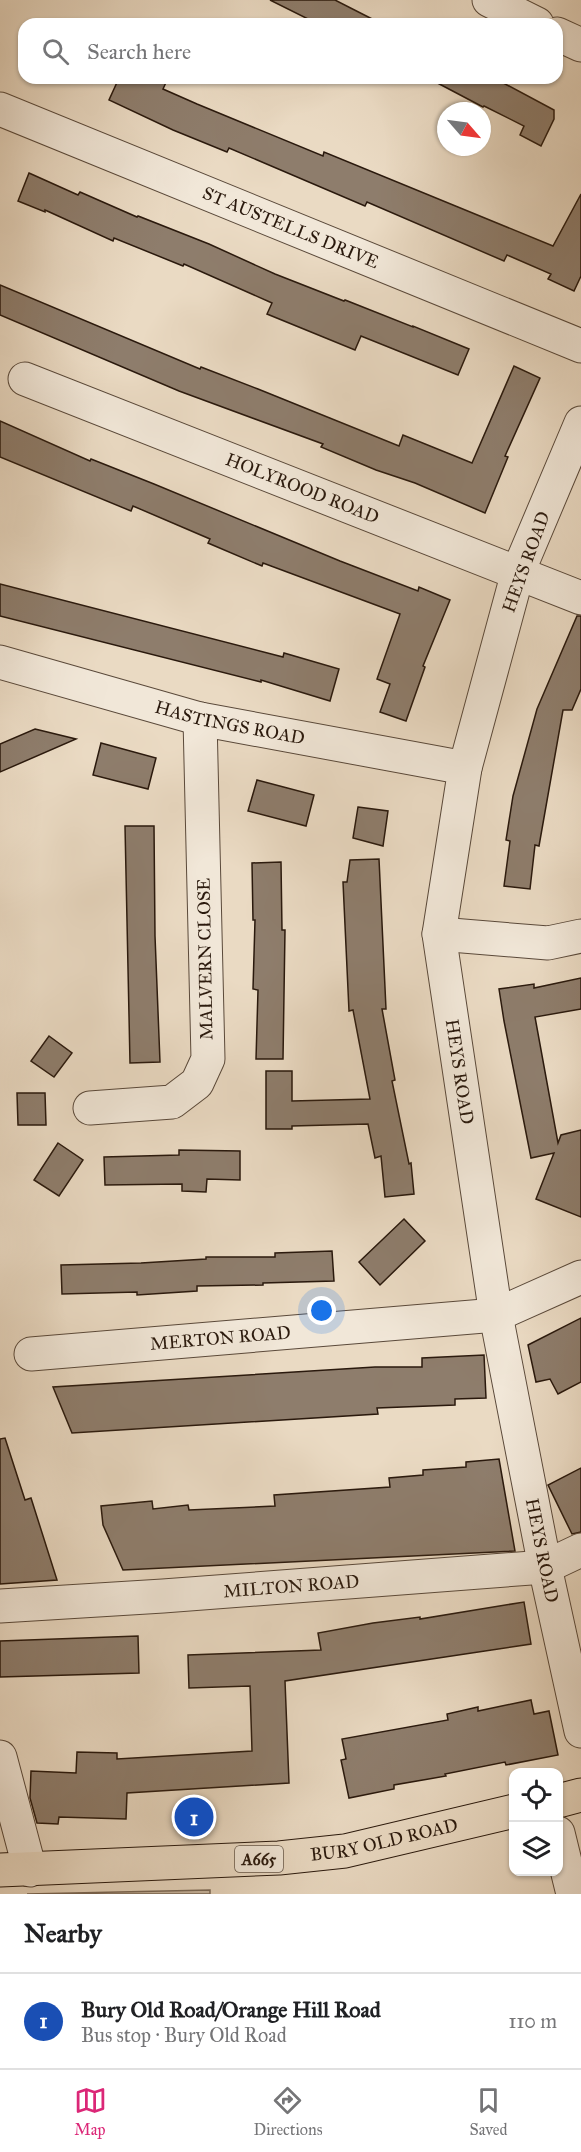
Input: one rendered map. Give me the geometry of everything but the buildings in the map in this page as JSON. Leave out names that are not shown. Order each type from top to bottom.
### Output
[{"type":"main road","points":[[563,1800],[581,1795]]},
{"type":"main road","name":"BURY OLD ROAD","points":[[15,1870],[279,1858],[345,1851],[509,1813]]},
{"type":"street","points":[[489,0],[525,18]]},
{"type":"street","points":[[563,37],[581,45]]},
{"type":"street","name":"ST AUSTELLS DRIVE","points":[[0,109],[581,346]]},
{"type":"street","name":"HOLYROOD ROAD","points":[[25,379],[581,598]]},
{"type":"street","name":"HEYS ROAD","points":[[581,423],[518,572],[465,768],[439,934],[496,1315],[545,1567],[581,1731]]},
{"type":"street","name":"HASTINGS ROAD","points":[[0,662],[200,719],[465,768]]},
{"type":"street","name":"MALVERN CLOSE","points":[[90,1108],[172,1102],[197,1083],[208,1059],[200,719]]},
{"type":"street","points":[[439,934],[548,943],[581,936]]},
{"type":"street","name":"MERTON ROAD","points":[[31,1354],[496,1315],[581,1277]]},
{"type":"street","name":"MILTON ROAD","points":[[0,1606],[545,1567],[581,1550]]},
{"type":"street","points":[[0,1757],[15,1870]]},
{"type":"street","points":[[563,1853],[573,1894]]},
{"type":"shaded area","points":[[210,1890],[210,1894],[27,1894]]},
{"type":"place","name":"Bury Old Road/Orange Hill Road","points":[[194,1817]]}]
